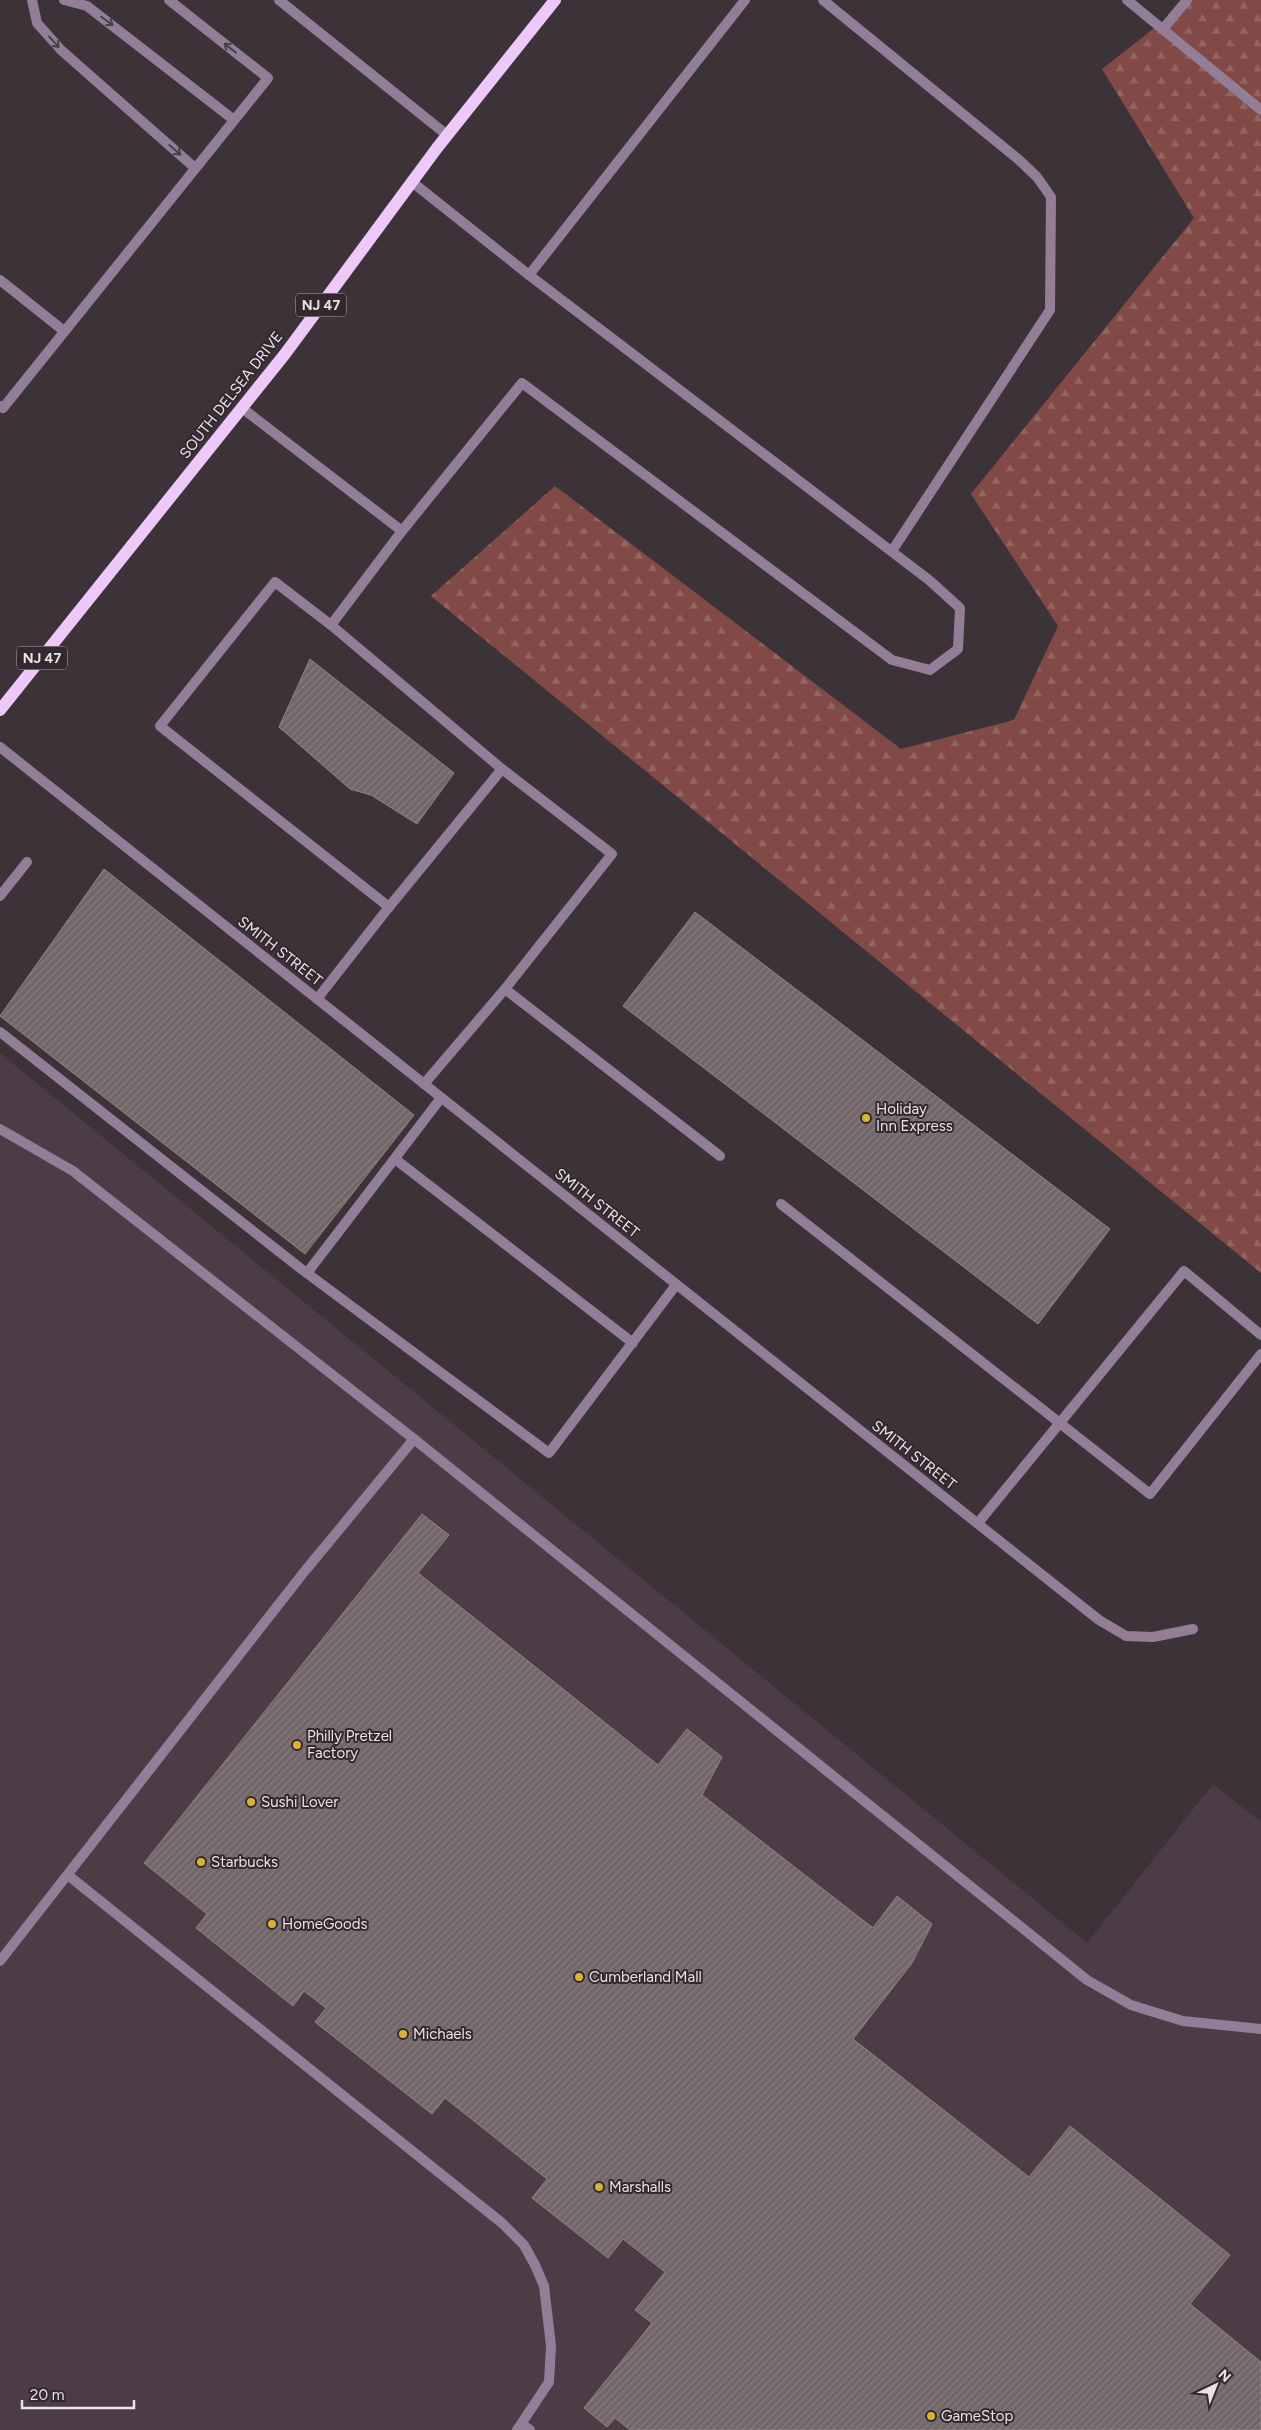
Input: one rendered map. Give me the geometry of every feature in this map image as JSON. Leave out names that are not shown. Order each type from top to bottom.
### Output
[{"type":"main road","name":"SOUTH DELSEA DRIVE","points":[[0,710],[285,354],[447,135],[555,0]]},
{"type":"street","points":[[32,0],[37,24],[61,50],[195,168]]},
{"type":"street","points":[[64,0],[87,6],[234,120]]},
{"type":"street","points":[[0,406],[3,408],[268,78],[169,0]]},
{"type":"street","points":[[279,0],[447,135]]},
{"type":"street","points":[[529,275],[745,0]]},
{"type":"street","points":[[822,0],[1018,159],[1037,177],[1051,197],[1050,310],[892,551]]},
{"type":"street","points":[[1127,0],[1261,110]]},
{"type":"street","points":[[1163,29],[1187,0]]},
{"type":"street","points":[[331,625],[402,531],[522,383],[892,660],[930,670],[958,649],[960,608],[929,580],[529,275],[412,182]]},
{"type":"street","points":[[0,280],[64,331]]},
{"type":"street","points":[[242,408],[402,531]]},
{"type":"street","points":[[389,907],[160,726],[275,582],[331,625],[502,769],[612,854],[505,989],[424,1084]]},
{"type":"street","name":"SMITH STREET","points":[[0,747],[1099,1620],[1126,1636],[1153,1637],[1193,1628]]},
{"type":"street","points":[[317,999],[389,907],[502,769]]},
{"type":"street","points":[[0,896],[27,862]]},
{"type":"street","points":[[505,989],[720,1156]]},
{"type":"street","points":[[0,1032],[307,1273],[549,1453],[676,1285]]},
{"type":"street","points":[[307,1273],[441,1098]]},
{"type":"street","points":[[0,1129],[72,1171],[414,1440],[1088,1980],[1131,2005],[1183,2020],[1261,2029]]},
{"type":"street","points":[[395,1158],[632,1343]]},
{"type":"street","points":[[780,1204],[1060,1421],[1150,1494],[1261,1354]]},
{"type":"street","points":[[978,1523],[1184,1271],[1261,1335]]},
{"type":"street","points":[[0,1961],[69,1876],[304,1572],[414,1440]]},
{"type":"street","points":[[69,1876],[502,2223],[524,2245],[544,2286],[551,2346],[549,2382],[523,2428]]},
{"type":"shaded area","name":"Cumberland Mall","points":[[0,1053],[1087,1943],[1213,1784],[1261,1822],[1261,2430],[0,2430]]},
{"type":"green space","points":[[1190,0],[1261,0],[1261,1273],[431,596],[555,486],[901,749],[1014,720],[1058,626],[971,494],[1194,218],[1102,69]]},
{"type":"building","points":[[310,659],[454,773],[417,824],[371,795],[350,789],[279,727]]},
{"type":"building","points":[[104,869],[414,1115],[305,1254],[0,1016]]},
{"type":"building","name":"Holiday Inn Express","points":[[695,912],[1110,1229],[1038,1324],[623,1006]]},
{"type":"building","name":"Cumberland Mall","points":[[422,1514],[449,1535],[418,1573],[658,1765],[687,1729],[722,1757],[702,1795],[873,1928],[897,1896],[932,1924],[912,1963],[853,2039],[1029,2177],[1070,2126],[1230,2255],[1190,2304],[1261,2362],[1261,2430],[630,2430],[615,2418],[607,2427],[584,2408],[652,2323],[635,2310],[665,2272],[623,2239],[608,2258],[532,2198],[547,2179],[445,2098],[432,2114],[315,2022],[326,2008],[304,1991],[293,2006],[196,1928],[207,1914],[144,1863]]},
{"type":"place","name":"Holiday Inn Express","points":[[866,1118]]},
{"type":"place","name":"Philly Pretzel Factory","points":[[297,1745]]},
{"type":"place","name":"Sushi Lover","points":[[251,1802]]},
{"type":"place","name":"Starbucks","points":[[201,1862]]},
{"type":"place","name":"HomeGoods","points":[[272,1924]]},
{"type":"place","name":"Cumberland Mall","points":[[579,1977]]},
{"type":"place","name":"Michaels","points":[[403,2034]]},
{"type":"place","name":"Marshalls","points":[[599,2187]]},
{"type":"place","name":"GameStop","points":[[931,2416]]}]
